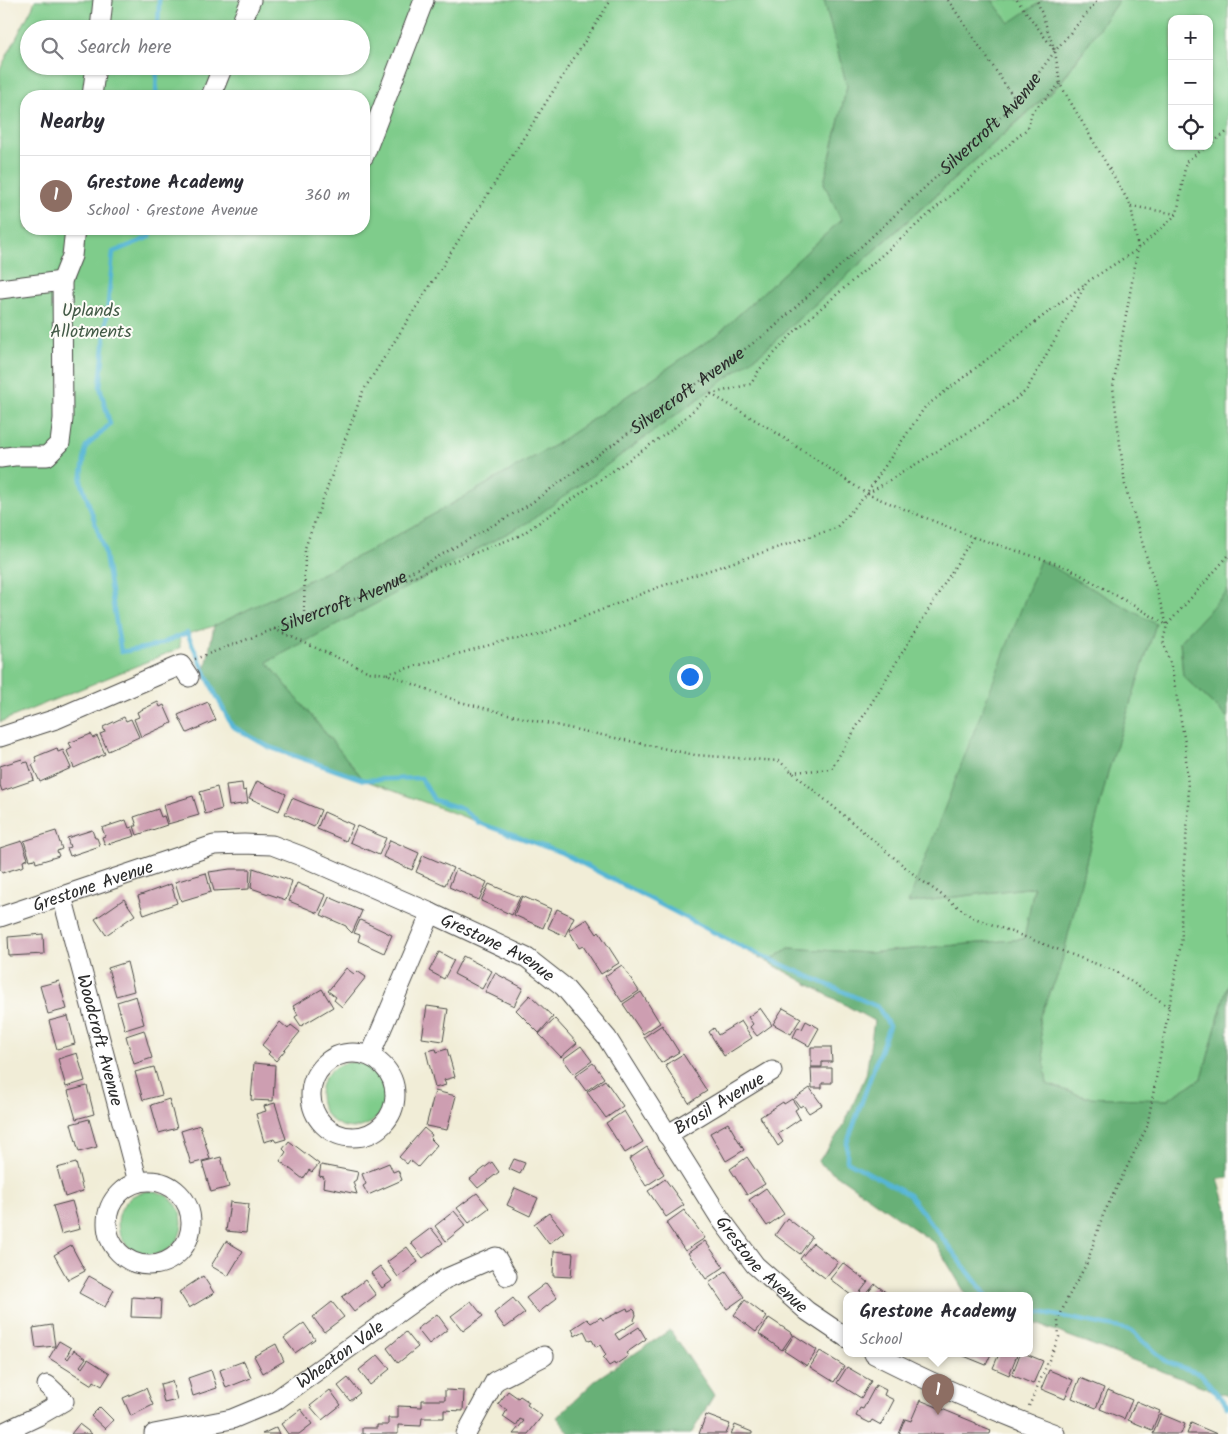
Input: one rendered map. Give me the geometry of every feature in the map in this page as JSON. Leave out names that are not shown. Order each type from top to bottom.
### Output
[{"type":"street","points":[[101,20],[103,0]]},
{"type":"street","points":[[243,20],[251,0]]},
{"type":"street","points":[[370,140],[424,0]]},
{"type":"street","points":[[93,90],[95,75]]},
{"type":"street","points":[[213,90],[219,75]]},
{"type":"street","points":[[0,458],[47,456],[60,443],[63,419],[62,281],[72,256],[74,235]]},
{"type":"street","points":[[0,289],[62,281]]},
{"type":"street","points":[[0,737],[56,719],[181,665],[189,669]]},
{"type":"street","name":"Grestone Avenue","points":[[0,917],[214,845],[272,845],[431,913],[527,958],[564,987],[607,1038],[666,1135],[720,1218],[756,1265],[807,1311],[843,1335]]},
{"type":"street","name":"Woodcroft Avenue","points":[[62,896],[138,1182]]},
{"type":"street","points":[[370,1056],[431,913]]},
{"type":"street","points":[[353,1053],[370,1056],[382,1064],[393,1082],[394,1097],[391,1112],[377,1129],[368,1134],[358,1136],[338,1134],[320,1121],[315,1112],[311,1092],[313,1082],[318,1072],[333,1058],[342,1054],[353,1053]]},
{"type":"street","name":"Brosil Avenue","points":[[666,1135],[772,1071]]},
{"type":"street","points":[[138,1182],[158,1182],[168,1186],[180,1196],[189,1209],[190,1230],[188,1240],[166,1262],[145,1265],[134,1262],[125,1258],[111,1242],[107,1221],[113,1201],[128,1186],[138,1182]]},
{"type":"street","name":"Wheaton Vale","points":[[154,1434],[232,1419],[275,1401],[445,1279],[496,1257],[507,1276]]},
{"type":"street","points":[[466,1434],[495,1381],[544,1356]]},
{"type":"street","points":[[880,1357],[921,1378],[1022,1422],[1055,1434]]},
{"type":"street","points":[[0,1434],[64,1401],[47,1385]]},
{"type":"path","points":[[304,617],[305,548],[363,391],[611,0]]},
{"type":"path","points":[[948,0],[1016,102]]},
{"type":"path","points":[[1017,0],[1055,50]]},
{"type":"path","points":[[1037,0],[1055,50],[1060,84],[1131,206],[1138,249],[1113,387],[1125,485],[1167,625]]},
{"type":"path","name":"Silvercroft Avenue","points":[[189,669],[208,654],[383,588],[527,506],[770,331],[1016,102],[1055,50],[1098,0]]},
{"type":"path","points":[[383,588],[521,535],[673,429],[711,394],[751,384],[759,370],[798,329],[1028,128],[1032,112],[1060,84]]},
{"type":"path","points":[[1213,142],[1228,131]]},
{"type":"path","points":[[387,674],[500,642],[539,635],[656,588],[836,528],[867,494],[925,407],[1087,282],[1138,249],[1177,214],[1186,162],[1202,150]]},
{"type":"path","points":[[1131,206],[1177,214]]},
{"type":"path","points":[[867,494],[985,422],[1026,391],[1087,282]]},
{"type":"path","points":[[711,394],[772,430],[867,494],[973,537],[1067,567],[1167,625]]},
{"type":"path","points":[[792,772],[831,769],[973,537]]},
{"type":"path","points":[[1022,1422],[1060,1337],[1058,1321],[1063,1307],[1087,1263],[1103,1215],[1147,1127],[1171,1008],[1182,938],[1184,863],[1190,804],[1185,743],[1172,670],[1163,642],[1167,625],[1227,556]]},
{"type":"path","points":[[272,629],[370,672],[387,674],[460,702],[695,756],[779,761],[917,877],[972,917],[1115,971],[1171,1008]]},
{"type":"green space","name":"Uplands Allotments","points":[[35,0],[824,0],[847,86],[824,183],[841,220],[718,334],[555,445],[373,549],[214,626],[180,636],[180,648],[0,722],[0,69],[20,31],[20,75],[370,75],[370,20],[26,20]]},
{"type":"green space","points":[[824,0],[992,0],[1009,23],[1043,0],[1119,0],[1060,83],[761,353],[530,521],[267,662],[364,780],[269,747],[232,726],[205,672],[214,626],[373,549],[555,445],[718,334],[841,220],[824,183],[847,86]]},
{"type":"green space","points":[[992,0],[1043,0],[1009,24]]},
{"type":"green space","points":[[1119,0],[1228,0],[1228,590],[1180,641],[1183,676],[1228,718],[1228,983],[1202,1078],[1167,1100],[1085,1097],[1047,1084],[1039,1018],[1059,972],[1108,772],[1156,624],[909,903],[1034,887],[1024,939],[868,953],[789,948],[768,962],[562,853],[364,780],[267,662],[530,521],[761,353],[1060,84]]},
{"type":"green space","points":[[1040,560],[1156,624],[1108,772],[1059,972],[1039,1018],[1047,1084],[1085,1097],[1167,1100],[1202,1078],[1228,983],[1228,1178],[1218,1179],[1228,1212],[1228,1396],[1033,1323],[1033,1292],[965,1292],[936,1244],[818,1162],[843,1127],[866,1075],[874,1021],[768,962],[789,948],[868,953],[1024,939],[1034,887],[908,903]]},
{"type":"green space","points":[[1228,590],[1228,718],[1183,676],[1180,641]]},
{"type":"green space","points":[[346,1062],[360,1062],[372,1067],[381,1076],[386,1088],[384,1108],[377,1119],[360,1128],[346,1128],[334,1123],[325,1114],[320,1102],[320,1088],[325,1076],[334,1067]]},
{"type":"green space","points":[[144,1191],[156,1191],[173,1200],[180,1211],[182,1223],[180,1235],[173,1246],[156,1255],[144,1255],[132,1250],[123,1241],[118,1229],[118,1217],[123,1205],[132,1196]]},
{"type":"green space","points":[[670,1330],[714,1395],[691,1434],[570,1434],[557,1417],[598,1378]]},
{"type":"building","points":[[158,702],[160,707],[164,705],[172,723],[141,737],[134,719],[139,717],[137,712]]},
{"type":"building","points":[[208,702],[216,720],[187,733],[178,715]]},
{"type":"building","points":[[124,717],[126,721],[131,719],[139,737],[108,751],[100,734],[105,732],[103,727]]},
{"type":"building","points":[[91,734],[93,738],[97,736],[105,754],[74,768],[67,751],[72,748],[69,743]]},
{"type":"building","points":[[57,748],[58,752],[63,750],[71,768],[40,782],[32,765],[37,762],[35,757]]},
{"type":"building","points":[[22,759],[23,763],[28,762],[34,780],[2,791],[0,785],[0,766]]},
{"type":"building","points":[[257,781],[286,794],[279,811],[249,798]]},
{"type":"building","points":[[242,783],[243,791],[246,790],[248,803],[229,806],[226,785]]},
{"type":"building","points":[[217,787],[222,809],[205,814],[200,792]]},
{"type":"building","points":[[193,796],[199,815],[168,824],[163,805]]},
{"type":"building","points":[[292,798],[321,810],[314,827],[285,814]]},
{"type":"building","points":[[158,809],[161,817],[164,816],[167,825],[137,835],[134,817]]},
{"type":"building","points":[[324,812],[353,825],[346,841],[317,829]]},
{"type":"building","points":[[126,820],[129,828],[132,827],[135,836],[105,845],[102,837],[105,836],[102,828]]},
{"type":"building","points":[[357,826],[386,838],[379,855],[350,842]]},
{"type":"building","points":[[92,830],[100,846],[70,856],[67,848],[70,847],[67,838]]},
{"type":"building","points":[[56,831],[62,849],[57,851],[59,856],[36,863],[35,859],[30,860],[24,841]]},
{"type":"building","points":[[390,840],[419,853],[412,870],[383,857]]},
{"type":"building","points":[[22,841],[28,859],[23,861],[24,866],[2,873],[0,869],[0,848]]},
{"type":"building","points":[[423,855],[453,868],[445,885],[416,872]]},
{"type":"building","points":[[253,868],[292,881],[286,900],[251,888]]},
{"type":"building","points":[[250,869],[249,889],[214,891],[209,872]]},
{"type":"building","points":[[456,869],[487,882],[479,900],[449,887]]},
{"type":"building","points":[[206,873],[211,892],[181,901],[175,882]]},
{"type":"building","points":[[297,883],[326,895],[318,913],[289,901]]},
{"type":"building","points":[[171,884],[177,903],[144,915],[138,896]]},
{"type":"building","points":[[489,884],[520,897],[512,915],[481,901]]},
{"type":"building","points":[[522,896],[551,909],[543,928],[514,915]]},
{"type":"building","points":[[329,897],[362,911],[352,933],[346,926],[321,915]]},
{"type":"building","points":[[124,899],[135,915],[106,935],[95,919]]},
{"type":"building","points":[[557,909],[574,917],[565,936],[548,928]]},
{"type":"building","points":[[587,919],[597,934],[599,932],[619,963],[601,974],[583,946],[579,948],[569,930]]},
{"type":"building","points":[[360,920],[392,935],[384,953],[358,941],[360,935],[354,933]]},
{"type":"building","points":[[43,934],[44,954],[9,956],[8,937]]},
{"type":"building","points":[[439,952],[454,960],[444,979],[429,971]]},
{"type":"building","points":[[463,956],[492,971],[482,989],[454,974]]},
{"type":"building","points":[[127,962],[134,991],[116,996],[108,968]]},
{"type":"building","points":[[622,965],[639,991],[622,1002],[605,976]]},
{"type":"building","points":[[346,968],[354,974],[357,971],[366,977],[342,1007],[334,1000],[336,997],[328,991]]},
{"type":"building","points":[[495,973],[523,988],[514,1006],[485,992]]},
{"type":"building","points":[[59,981],[67,1009],[48,1014],[40,986]]},
{"type":"building","points":[[322,989],[333,1007],[301,1026],[295,1017],[298,1015],[293,1006]]},
{"type":"building","points":[[641,992],[660,1023],[643,1034],[623,1004]]},
{"type":"building","points":[[530,995],[553,1017],[539,1033],[516,1010]]},
{"type":"building","points":[[136,996],[144,1024],[125,1030],[117,1002]]},
{"type":"building","points":[[427,1006],[448,1009],[443,1041],[422,1038]]},
{"type":"building","points":[[760,1008],[772,1025],[757,1036],[750,1027],[753,1024],[748,1017]]},
{"type":"building","points":[[783,1008],[801,1018],[791,1034],[773,1024]]},
{"type":"building","points":[[68,1016],[75,1044],[57,1049],[49,1021]]},
{"type":"building","points":[[555,1019],[577,1043],[561,1057],[539,1034]]},
{"type":"building","points":[[741,1021],[752,1038],[724,1056],[709,1032],[714,1028],[718,1035]]},
{"type":"building","points":[[806,1021],[819,1028],[809,1046],[793,1037],[798,1027],[802,1029]]},
{"type":"building","points":[[280,1022],[288,1029],[291,1025],[300,1032],[276,1061],[262,1045]]},
{"type":"building","points":[[662,1025],[679,1052],[661,1063],[644,1037]]},
{"type":"building","points":[[144,1030],[152,1058],[134,1064],[126,1036]]},
{"type":"building","points":[[581,1046],[592,1061],[574,1074],[563,1059]]},
{"type":"building","points":[[811,1047],[831,1047],[832,1062],[822,1062],[822,1067],[811,1067]]},
{"type":"building","points":[[436,1049],[437,1052],[447,1049],[455,1077],[444,1080],[446,1085],[435,1088],[426,1051]]},
{"type":"building","points":[[77,1053],[85,1081],[66,1087],[58,1059]]},
{"type":"building","points":[[683,1054],[707,1091],[689,1103],[665,1065]]},
{"type":"building","points":[[254,1063],[275,1065],[273,1101],[251,1100]]},
{"type":"building","points":[[593,1063],[604,1078],[586,1091],[575,1076]]},
{"type":"building","points":[[154,1067],[162,1095],[143,1100],[135,1072]]},
{"type":"building","points":[[811,1068],[832,1068],[832,1083],[822,1083],[822,1088],[812,1088]]},
{"type":"building","points":[[605,1080],[623,1106],[606,1118],[587,1092]]},
{"type":"building","points":[[87,1086],[94,1114],[76,1119],[68,1091]]},
{"type":"building","points":[[810,1088],[822,1105],[809,1113],[803,1105],[800,1107],[794,1099]]},
{"type":"building","points":[[435,1091],[456,1096],[447,1130],[426,1126]]},
{"type":"building","points":[[169,1099],[177,1128],[159,1133],[151,1105]]},
{"type":"building","points":[[792,1099],[798,1108],[795,1110],[800,1119],[778,1134],[783,1142],[778,1146],[760,1117],[783,1102],[784,1104]]},
{"type":"building","points":[[275,1103],[286,1139],[276,1142],[274,1139],[264,1142],[256,1114],[266,1111],[264,1106]]},
{"type":"building","points":[[624,1111],[643,1142],[625,1153],[606,1123]]},
{"type":"building","points":[[89,1119],[97,1147],[79,1152],[71,1124]]},
{"type":"building","points":[[728,1123],[744,1150],[726,1161],[710,1133]]},
{"type":"building","points":[[200,1125],[210,1159],[191,1164],[181,1131]]},
{"type":"building","points":[[424,1128],[432,1135],[430,1138],[437,1145],[418,1167],[410,1160],[407,1164],[399,1157]]},
{"type":"building","points":[[289,1141],[319,1164],[312,1172],[309,1170],[303,1179],[280,1161],[286,1152],[283,1149]]},
{"type":"building","points":[[647,1147],[664,1174],[646,1186],[629,1159]]},
{"type":"building","points":[[221,1157],[229,1187],[211,1192],[202,1162]]},
{"type":"building","points":[[747,1157],[765,1184],[747,1195],[730,1169]]},
{"type":"building","points":[[514,1159],[525,1163],[520,1174],[509,1169]]},
{"type":"building","points":[[492,1162],[499,1172],[478,1188],[470,1179]]},
{"type":"building","points":[[76,1163],[83,1191],[65,1197],[57,1168]]},
{"type":"building","points":[[389,1163],[393,1172],[398,1170],[402,1180],[368,1195],[363,1186],[366,1184],[362,1174]]},
{"type":"building","points":[[321,1165],[358,1172],[356,1180],[353,1182],[357,1194],[323,1187],[324,1177],[319,1176]]},
{"type":"building","points":[[665,1179],[684,1205],[666,1217],[648,1191]]},
{"type":"building","points":[[515,1188],[538,1198],[530,1216],[507,1205]]},
{"type":"building","points":[[766,1188],[784,1214],[767,1226],[749,1200]]},
{"type":"building","points":[[477,1193],[489,1208],[469,1223],[457,1208]]},
{"type":"building","points":[[72,1201],[80,1229],[61,1234],[53,1206]]},
{"type":"building","points":[[230,1202],[249,1204],[246,1233],[226,1231]]},
{"type":"building","points":[[684,1210],[705,1238],[685,1251],[666,1223]]},
{"type":"building","points":[[454,1211],[466,1225],[446,1241],[435,1226]]},
{"type":"building","points":[[549,1213],[564,1232],[549,1244],[534,1224]]},
{"type":"building","points":[[787,1218],[812,1237],[800,1254],[775,1235]]},
{"type":"building","points":[[431,1228],[443,1243],[423,1258],[411,1243]]},
{"type":"building","points":[[226,1241],[243,1251],[228,1276],[211,1266]]},
{"type":"building","points":[[705,1241],[724,1267],[706,1279],[688,1253]]},
{"type":"building","points":[[813,1243],[838,1262],[825,1278],[800,1259]]},
{"type":"building","points":[[71,1245],[85,1271],[68,1280],[54,1255]]},
{"type":"building","points":[[407,1247],[418,1262],[398,1277],[387,1262]]},
{"type":"building","points":[[554,1251],[573,1253],[571,1277],[553,1276]]},
{"type":"building","points":[[843,1263],[868,1282],[860,1292],[847,1292],[830,1279]]},
{"type":"building","points":[[380,1266],[392,1281],[382,1288],[371,1273]]},
{"type":"building","points":[[726,1271],[744,1297],[727,1309],[709,1283]]},
{"type":"building","points":[[89,1276],[114,1290],[105,1307],[79,1293]]},
{"type":"building","points":[[203,1276],[214,1293],[189,1308],[179,1292]]},
{"type":"building","points":[[365,1280],[376,1295],[354,1312],[342,1297]]},
{"type":"building","points":[[546,1283],[557,1298],[538,1313],[526,1298]]},
{"type":"building","points":[[875,1284],[885,1292],[868,1292]]},
{"type":"building","points":[[132,1297],[161,1299],[160,1318],[131,1317]]},
{"type":"building","points":[[513,1298],[525,1313],[505,1328],[494,1313]]},
{"type":"building","points":[[745,1300],[767,1317],[756,1332],[734,1315]]},
{"type":"building","points":[[471,1301],[483,1316],[463,1331],[451,1316]]},
{"type":"building","points":[[332,1302],[344,1317],[324,1332],[313,1317]]},
{"type":"building","points":[[627,1308],[628,1311],[633,1309],[635,1311],[635,1322],[615,1334],[619,1340],[639,1327],[646,1339],[626,1353],[628,1356],[615,1365],[614,1363],[609,1366],[603,1358],[606,1355],[600,1345],[596,1347],[592,1340],[589,1341],[584,1331],[575,1336],[572,1329],[587,1319],[591,1323],[601,1317],[603,1320]]},
{"type":"building","points":[[437,1314],[448,1329],[429,1344],[417,1329]]},
{"type":"building","points":[[769,1318],[793,1334],[782,1350],[759,1334]]},
{"type":"building","points":[[304,1323],[315,1339],[295,1353],[284,1338]]},
{"type":"building","points":[[52,1325],[55,1346],[36,1348],[33,1328]]},
{"type":"building","points":[[406,1332],[418,1347],[398,1363],[387,1348]]},
{"type":"building","points":[[794,1335],[817,1350],[807,1366],[784,1351]]},
{"type":"building","points":[[59,1341],[71,1348],[66,1357],[68,1359],[74,1350],[86,1358],[80,1366],[82,1368],[88,1359],[110,1373],[102,1386],[94,1381],[92,1385],[49,1358]]},
{"type":"building","points":[[276,1344],[284,1361],[263,1373],[254,1356]]},
{"type":"building","points":[[820,1351],[844,1366],[834,1382],[810,1367]]},
{"type":"building","points":[[378,1355],[390,1369],[370,1385],[359,1370]]},
{"type":"building","points":[[966,1357],[990,1357],[986,1365]]},
{"type":"building","points":[[998,1357],[1016,1357],[1009,1375],[993,1368]]},
{"type":"building","points":[[1019,1357],[1033,1357],[1043,1361],[1033,1384],[1012,1375]]},
{"type":"building","points":[[244,1361],[251,1378],[226,1388],[220,1370]]},
{"type":"building","points":[[847,1367],[871,1381],[861,1398],[837,1383]]},
{"type":"building","points":[[211,1370],[217,1388],[193,1396],[188,1378]]},
{"type":"building","points":[[1049,1370],[1073,1380],[1065,1399],[1041,1389]]},
{"type":"building","points":[[348,1378],[360,1393],[350,1401],[338,1386]]},
{"type":"building","points":[[1080,1378],[1104,1388],[1096,1408],[1072,1398]]},
{"type":"building","points":[[172,1381],[177,1400],[164,1403],[160,1384]]},
{"type":"building","points":[[876,1385],[886,1390],[884,1395],[894,1400],[881,1425],[872,1420],[870,1423],[856,1416],[860,1408],[863,1409]]},
{"type":"building","points":[[146,1388],[153,1405],[131,1416],[123,1398]]},
{"type":"building","points":[[330,1390],[341,1405],[322,1420],[310,1406]]},
{"type":"building","points":[[445,1390],[464,1391],[463,1411],[444,1410],[444,1418],[422,1418],[421,1426],[398,1425],[398,1434],[362,1434],[362,1428],[377,1428],[377,1425],[388,1425],[388,1418],[398,1418],[398,1406],[422,1407],[422,1400],[445,1400]]},
{"type":"building","points":[[1108,1390],[1132,1400],[1124,1419],[1100,1409]]},
{"type":"building","points":[[508,1391],[518,1398],[520,1396],[529,1402],[527,1405],[542,1416],[528,1434],[513,1434],[524,1421],[520,1419],[516,1426],[503,1417],[507,1410],[498,1404]]},
{"type":"building","points":[[920,1400],[991,1430],[990,1434],[899,1434],[905,1419],[911,1421]]},
{"type":"building","points":[[1136,1401],[1160,1411],[1152,1430],[1128,1420]]},
{"type":"building","points":[[100,1407],[113,1420],[105,1429],[91,1416]]},
{"type":"building","points":[[301,1409],[312,1424],[299,1434],[288,1434],[281,1424]]},
{"type":"building","points":[[1161,1414],[1185,1424],[1181,1434],[1153,1434]]},
{"type":"building","points":[[706,1415],[730,1424],[726,1434],[699,1434]]},
{"type":"building","points":[[1191,1423],[1217,1434],[1187,1434]]},
{"type":"building","points":[[79,1424],[92,1434],[71,1434]]},
{"type":"building","points":[[735,1425],[752,1432],[752,1434],[731,1434]]},
{"type":"building","points":[[277,1427],[280,1434],[262,1434]]},
{"type":"waterway","points":[[158,20],[159,0]]},
{"type":"waterway","points":[[156,90],[157,75]]},
{"type":"waterway","points":[[150,235],[150,237],[113,252],[100,387],[110,424],[86,447],[81,481],[104,549],[121,652],[155,646],[187,633],[232,726],[269,747],[364,780],[421,778],[434,800],[463,809],[479,823],[562,853],[738,945],[878,1007],[889,1026],[847,1143],[847,1161],[909,1195],[984,1292]]},
{"type":"waterway","points":[[1033,1311],[1130,1330],[1167,1362],[1201,1374],[1228,1407]]},
{"type":"place","name":"Grestone Academy","points":[[938,1415]]}]
